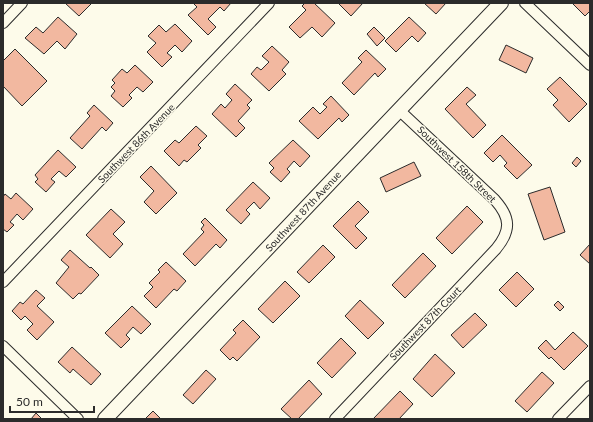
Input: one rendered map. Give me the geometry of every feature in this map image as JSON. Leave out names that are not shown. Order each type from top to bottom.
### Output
[{"type":"street","points":[[3,23],[22,3]]},
{"type":"street","name":"Southwest 86th Avenue","points":[[3,282],[269,3]]},
{"type":"street","name":"Southwest 87th Avenue","points":[[105,419],[501,3]]},
{"type":"street","points":[[525,3],[590,65]]},
{"type":"street","name":"Southwest 158th Street","points":[[399,110],[491,195],[500,205],[507,223]]},
{"type":"street","name":"Southwest 87th Court","points":[[335,419],[496,249],[506,234],[507,223]]},
{"type":"street","points":[[3,346],[78,419]]},
{"type":"street","points":[[558,419],[590,386]]},
{"type":"building","points":[[65,3],[92,3],[79,16]]},
{"type":"building","points":[[193,3],[231,3],[224,11],[220,7],[208,19],[216,27],[208,35],[188,15],[197,7]]},
{"type":"building","points":[[305,3],[314,3],[335,23],[322,37],[312,27],[300,38],[289,27],[306,10],[302,6]]},
{"type":"building","points":[[338,3],[363,3],[351,16]]},
{"type":"building","points":[[424,3],[446,3],[436,14]]},
{"type":"building","points":[[572,3],[590,3],[590,11],[585,16]]},
{"type":"building","points":[[58,17],[77,34],[65,49],[57,41],[44,54],[25,38],[36,27],[43,33]]},
{"type":"building","points":[[409,17],[426,33],[418,42],[412,36],[396,52],[385,41]]},
{"type":"building","points":[[175,24],[192,41],[182,52],[175,45],[167,53],[172,57],[162,67],[147,52],[156,43],[148,36],[159,25],[166,32]]},
{"type":"building","points":[[374,27],[385,38],[377,46],[367,34]]},
{"type":"building","points":[[506,45],[533,58],[526,73],[499,60]]},
{"type":"building","points":[[272,46],[289,62],[282,70],[286,74],[269,91],[251,74],[257,67],[261,70],[269,62],[262,56]]},
{"type":"building","points":[[15,49],[47,81],[22,106],[3,86],[3,61]]},
{"type":"building","points":[[366,50],[386,69],[378,77],[375,73],[354,95],[342,83],[362,62],[358,58]]},
{"type":"building","points":[[135,65],[153,82],[143,92],[137,87],[129,95],[132,98],[123,107],[111,96],[115,91],[111,87],[115,83],[112,80],[122,69],[127,73]]},
{"type":"building","points":[[560,77],[587,104],[569,122],[553,105],[558,100],[547,89]]},
{"type":"building","points":[[235,84],[252,100],[247,105],[250,108],[238,121],[245,128],[236,137],[212,114],[221,104],[225,108],[232,100],[226,94]]},
{"type":"building","points":[[467,87],[476,95],[466,104],[486,125],[473,138],[445,109]]},
{"type":"building","points":[[331,96],[349,115],[342,122],[339,118],[318,139],[299,121],[313,107],[320,114],[327,107],[323,104]]},
{"type":"building","points":[[94,105],[113,123],[106,131],[102,127],[82,149],[70,138],[90,116],[87,113]]},
{"type":"building","points":[[196,126],[207,136],[198,145],[201,148],[187,162],[184,160],[179,166],[164,151],[175,140],[179,143]]},
{"type":"building","points":[[502,135],[532,165],[517,179],[504,166],[507,163],[500,155],[493,162],[484,153]]},
{"type":"building","points":[[293,140],[310,156],[300,167],[294,161],[287,169],[290,172],[281,182],[270,172],[274,168],[269,163]]},
{"type":"building","points":[[58,150],[76,167],[66,177],[59,171],[51,179],[55,182],[46,192],[35,182],[38,179],[35,175]]},
{"type":"building","points":[[577,157],[581,161],[576,167],[572,163]]},
{"type":"building","points":[[414,162],[421,176],[386,192],[380,178]]},
{"type":"building","points":[[151,166],[177,193],[156,214],[144,202],[154,191],[140,177]]},
{"type":"building","points":[[253,182],[270,198],[260,209],[254,202],[246,210],[250,214],[241,224],[226,210]]},
{"type":"building","points":[[550,187],[565,232],[544,240],[528,194]]},
{"type":"building","points":[[16,193],[33,209],[23,220],[17,214],[10,222],[14,225],[7,232],[3,229],[3,197],[5,194],[11,199]]},
{"type":"building","points":[[358,201],[369,212],[355,226],[367,238],[356,249],[333,226]]},
{"type":"building","points":[[467,206],[483,222],[452,254],[436,238]]},
{"type":"building","points":[[111,209],[125,222],[113,234],[123,244],[110,258],[86,235]]},
{"type":"building","points":[[205,218],[227,240],[220,248],[216,244],[195,266],[183,254],[204,232],[201,229],[204,225],[201,222]]},
{"type":"building","points":[[590,244],[590,264],[580,255]]},
{"type":"building","points":[[323,245],[335,257],[309,283],[297,272]]},
{"type":"building","points":[[70,250],[99,275],[81,294],[79,293],[73,299],[56,283],[69,267],[61,260]]},
{"type":"building","points":[[423,253],[436,266],[405,298],[392,285]]},
{"type":"building","points":[[166,262],[186,281],[177,291],[174,289],[156,308],[144,296],[153,287],[149,283],[160,272],[158,270]]},
{"type":"building","points":[[517,272],[534,289],[516,307],[499,290]]},
{"type":"building","points":[[285,281],[300,296],[273,323],[258,309]]},
{"type":"building","points":[[36,290],[45,298],[37,306],[54,322],[37,340],[27,330],[33,324],[25,316],[21,320],[12,311],[20,302],[23,304]]},
{"type":"building","points":[[360,300],[384,323],[368,339],[345,316]]},
{"type":"building","points":[[558,301],[564,307],[560,311],[554,305]]},
{"type":"building","points":[[132,306],[151,324],[141,334],[133,327],[126,335],[130,339],[121,348],[105,333]]},
{"type":"building","points":[[475,313],[487,325],[463,348],[451,335]]},
{"type":"building","points":[[243,320],[260,337],[237,361],[233,357],[230,360],[220,350],[236,333],[233,330]]},
{"type":"building","points":[[573,332],[588,346],[564,370],[551,357],[549,359],[538,348],[546,340],[555,350]]},
{"type":"building","points":[[341,338],[356,353],[332,378],[317,363]]},
{"type":"building","points":[[72,347],[101,374],[91,385],[73,369],[70,373],[58,362]]},
{"type":"building","points":[[435,354],[455,373],[432,397],[413,379]]},
{"type":"building","points":[[206,370],[216,379],[193,404],[183,395]]},
{"type":"building","points":[[542,372],[554,383],[527,412],[515,401]]},
{"type":"building","points":[[309,380],[322,394],[298,419],[292,419],[281,409]]},
{"type":"building","points":[[400,391],[413,404],[399,419],[373,419]]},
{"type":"building","points":[[153,411],[161,419],[145,419]]},
{"type":"building","points":[[36,413],[42,419],[31,419]]}]
